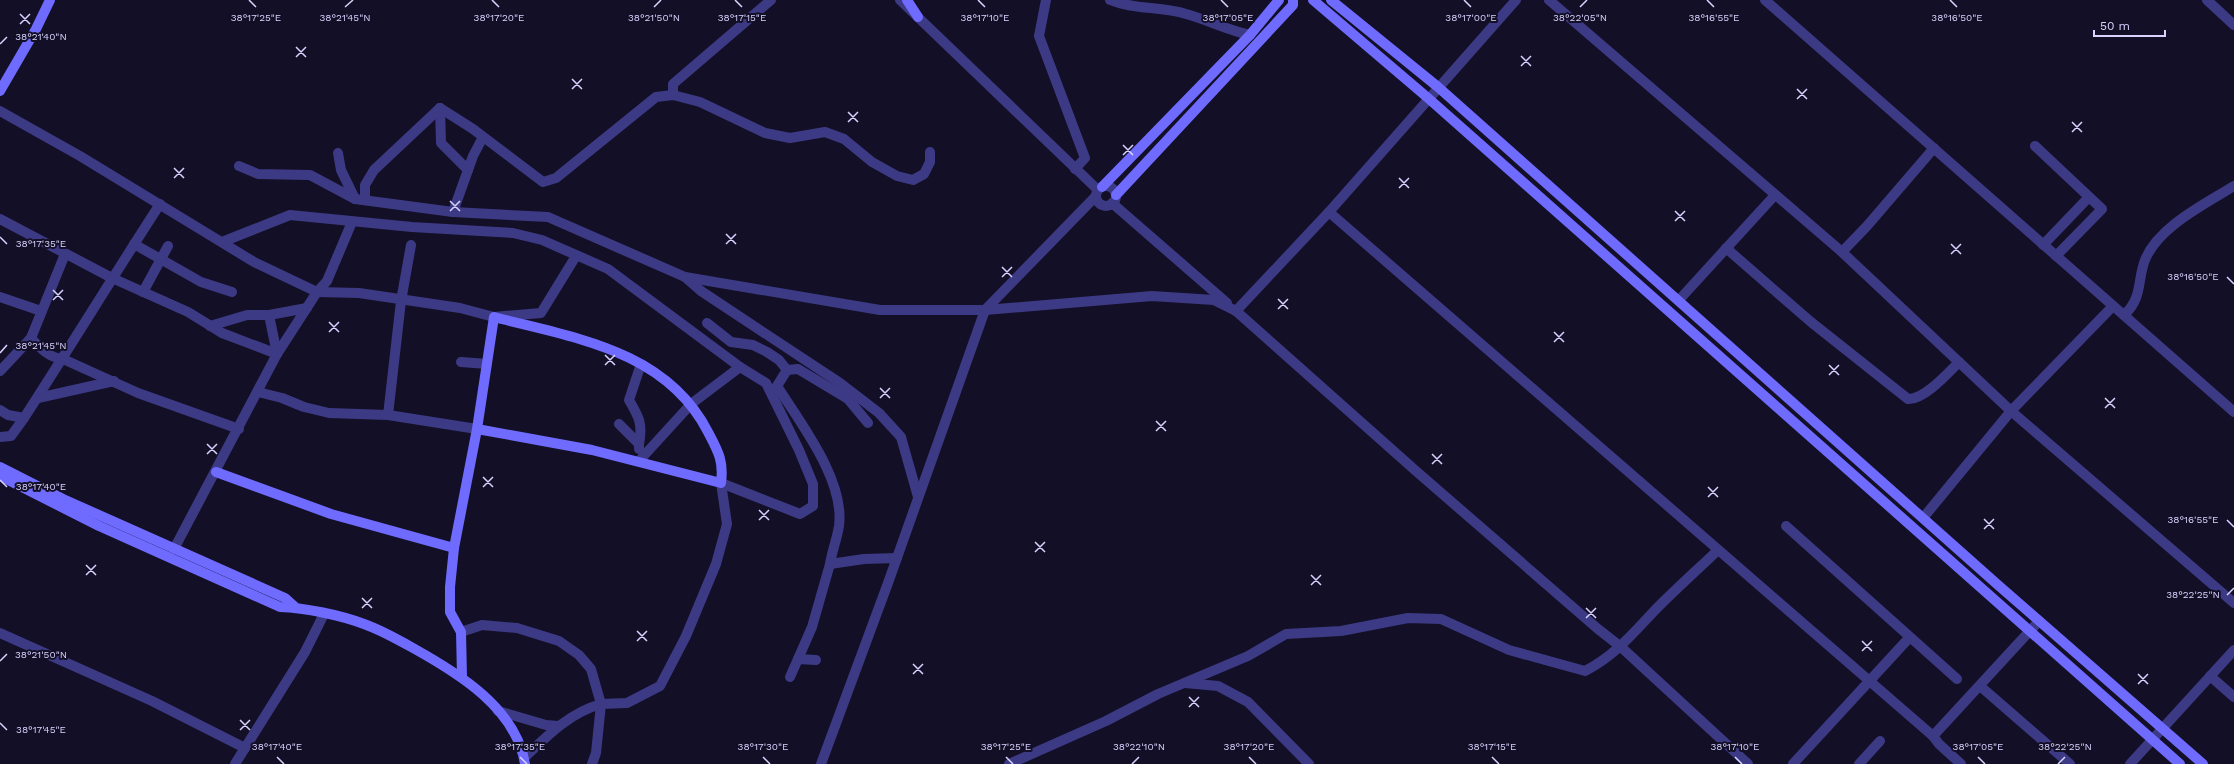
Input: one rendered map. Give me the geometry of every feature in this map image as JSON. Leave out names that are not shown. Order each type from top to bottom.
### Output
[{"type":"street","points":[[0,91],[36,29],[50,0]]},
{"type":"street","points":[[673,95],[673,84],[771,0]]},
{"type":"street","points":[[900,0],[1099,191]]},
{"type":"street","points":[[907,0],[918,16]]},
{"type":"street","points":[[1046,0],[1039,36],[1085,158],[1075,169]]},
{"type":"street","points":[[1110,0],[1122,5],[1184,13],[1229,30],[1250,35]]},
{"type":"street","points":[[820,764],[897,558],[985,310],[1250,35],[1279,0]]},
{"type":"street","points":[[1099,191],[1098,202],[1103,205],[1114,199],[1293,5],[1293,0]]},
{"type":"street","points":[[1313,0],[1428,98],[2180,764]]},
{"type":"street","points":[[1331,0],[1438,87],[1923,518],[2203,764]]},
{"type":"street","points":[[1236,311],[1329,212],[1516,0]]},
{"type":"street","points":[[1549,0],[1842,252],[2011,410],[2234,603]]},
{"type":"street","points":[[1766,0],[2234,412]]},
{"type":"street","points":[[2208,0],[2234,25]]},
{"type":"street","points":[[440,108],[449,112],[484,137],[543,182],[549,182],[656,97],[673,95],[700,102],[765,134],[790,138],[825,132],[844,139],[872,162],[897,176],[913,180],[924,174],[930,162],[930,152]]},
{"type":"street","points":[[440,108],[441,143],[468,170]]},
{"type":"street","points":[[360,200],[365,185],[374,170],[440,108]]},
{"type":"street","points":[[0,111],[80,156],[254,262],[317,292],[359,293],[401,301],[460,308],[595,344],[656,371],[691,404],[699,415],[722,460],[721,483],[727,524],[716,564],[686,636],[660,686],[627,703],[601,704],[589,707],[558,726],[525,761],[512,731],[498,711],[462,677],[381,631],[363,624],[324,614],[295,608],[280,607],[146,548],[0,476]]},
{"type":"street","points":[[453,212],[468,170],[484,137]]},
{"type":"street","points":[[2035,146],[2102,209],[2056,256]]},
{"type":"street","points":[[1842,252],[1867,226],[1934,148]]},
{"type":"street","points":[[338,153],[341,170],[360,200]]},
{"type":"street","points":[[239,166],[258,174],[310,175],[360,200],[453,212],[548,217],[685,277],[880,310],[985,310],[1152,296],[1214,300],[1236,311]]},
{"type":"street","points":[[2124,316],[2132,308],[2140,288],[2145,260],[2153,246],[2182,217],[2234,186]]},
{"type":"street","points":[[1099,191],[1111,188],[1114,199],[1236,311],[1416,471],[1592,624],[1621,647],[1748,764]]},
{"type":"street","points":[[1679,300],[1775,195]]},
{"type":"street","points":[[2043,244],[2089,197]]},
{"type":"street","points":[[0,437],[11,436],[38,398],[112,278],[160,204]]},
{"type":"street","points":[[1329,212],[1934,736],[1939,744],[1961,764]]},
{"type":"street","points":[[222,242],[290,214],[352,222],[513,233],[542,240],[608,269],[740,366],[766,383],[799,450],[813,484],[813,506],[800,514],[721,483],[592,450],[477,429],[388,415],[329,412],[304,407],[282,398],[258,392]]},
{"type":"street","points":[[0,219],[112,278],[188,312],[210,326],[251,346],[277,354]]},
{"type":"street","points":[[174,549],[239,429],[277,354],[317,292],[327,281],[352,222]]},
{"type":"street","points":[[134,244],[201,282],[232,292]]},
{"type":"street","points":[[388,415],[401,301],[411,245]]},
{"type":"street","points":[[143,292],[168,246]]},
{"type":"street","points":[[1726,248],[1817,326],[1908,399],[1913,399],[1922,394],[1939,381],[1958,362]]},
{"type":"street","points":[[0,371],[31,338],[65,254]]},
{"type":"street","points":[[494,317],[541,313],[576,256]]},
{"type":"street","points":[[685,277],[701,291],[840,382],[879,413],[901,437],[918,497]]},
{"type":"street","points":[[0,298],[41,311]]},
{"type":"street","points":[[1923,518],[2011,410],[2113,306]]},
{"type":"street","points":[[210,326],[247,316],[269,315],[307,308]]},
{"type":"street","points":[[269,315],[277,354]]},
{"type":"street","points":[[462,677],[461,632],[450,612],[450,587],[454,548],[477,429],[494,317]]},
{"type":"street","points":[[707,323],[731,342],[753,344],[767,352],[779,360],[787,370]]},
{"type":"street","points":[[31,338],[44,351],[56,358],[63,359],[138,393],[239,429]]},
{"type":"street","points":[[461,362],[487,364]]},
{"type":"street","points":[[638,461],[642,429],[639,416],[629,400],[641,364]]},
{"type":"street","points":[[638,461],[691,404],[740,366]]},
{"type":"street","points":[[787,370],[798,369],[848,399],[868,423]]},
{"type":"street","points":[[787,370],[777,386],[828,471],[838,495],[839,526],[812,627],[790,677]]},
{"type":"street","points":[[38,398],[114,381]]},
{"type":"street","points":[[0,410],[8,415],[24,418]]},
{"type":"street","points":[[619,424],[639,444]]},
{"type":"street","points":[[0,467],[63,500],[285,598],[295,608]]},
{"type":"street","points":[[216,472],[332,514],[454,548]]},
{"type":"street","points":[[1786,526],[1909,638],[1957,679]]},
{"type":"street","points":[[1009,764],[1106,721],[1184,683],[1248,656],[1286,634],[1341,631],[1408,618],[1441,619],[1509,650],[1585,671],[1602,663],[1621,647],[1658,608],[1718,550]]},
{"type":"street","points":[[830,564],[864,559],[897,558]]},
{"type":"street","points":[[235,764],[305,652],[324,614]]},
{"type":"street","points":[[1934,736],[2040,621]]},
{"type":"street","points":[[461,632],[482,625],[517,628],[559,641],[579,655],[591,669],[601,704],[596,753],[592,764]]},
{"type":"street","points":[[0,633],[152,701],[245,748]]},
{"type":"street","points":[[1793,764],[1909,638]]},
{"type":"street","points":[[2130,764],[2234,650]]},
{"type":"street","points":[[798,658],[816,660]]},
{"type":"street","points":[[2210,676],[2234,697]]},
{"type":"street","points":[[1184,683],[1218,686],[1242,699],[1309,764]]},
{"type":"street","points":[[1980,686],[2070,764]]},
{"type":"street","points":[[498,711],[546,725],[558,726]]},
{"type":"street","points":[[1859,764],[1880,741]]}]
